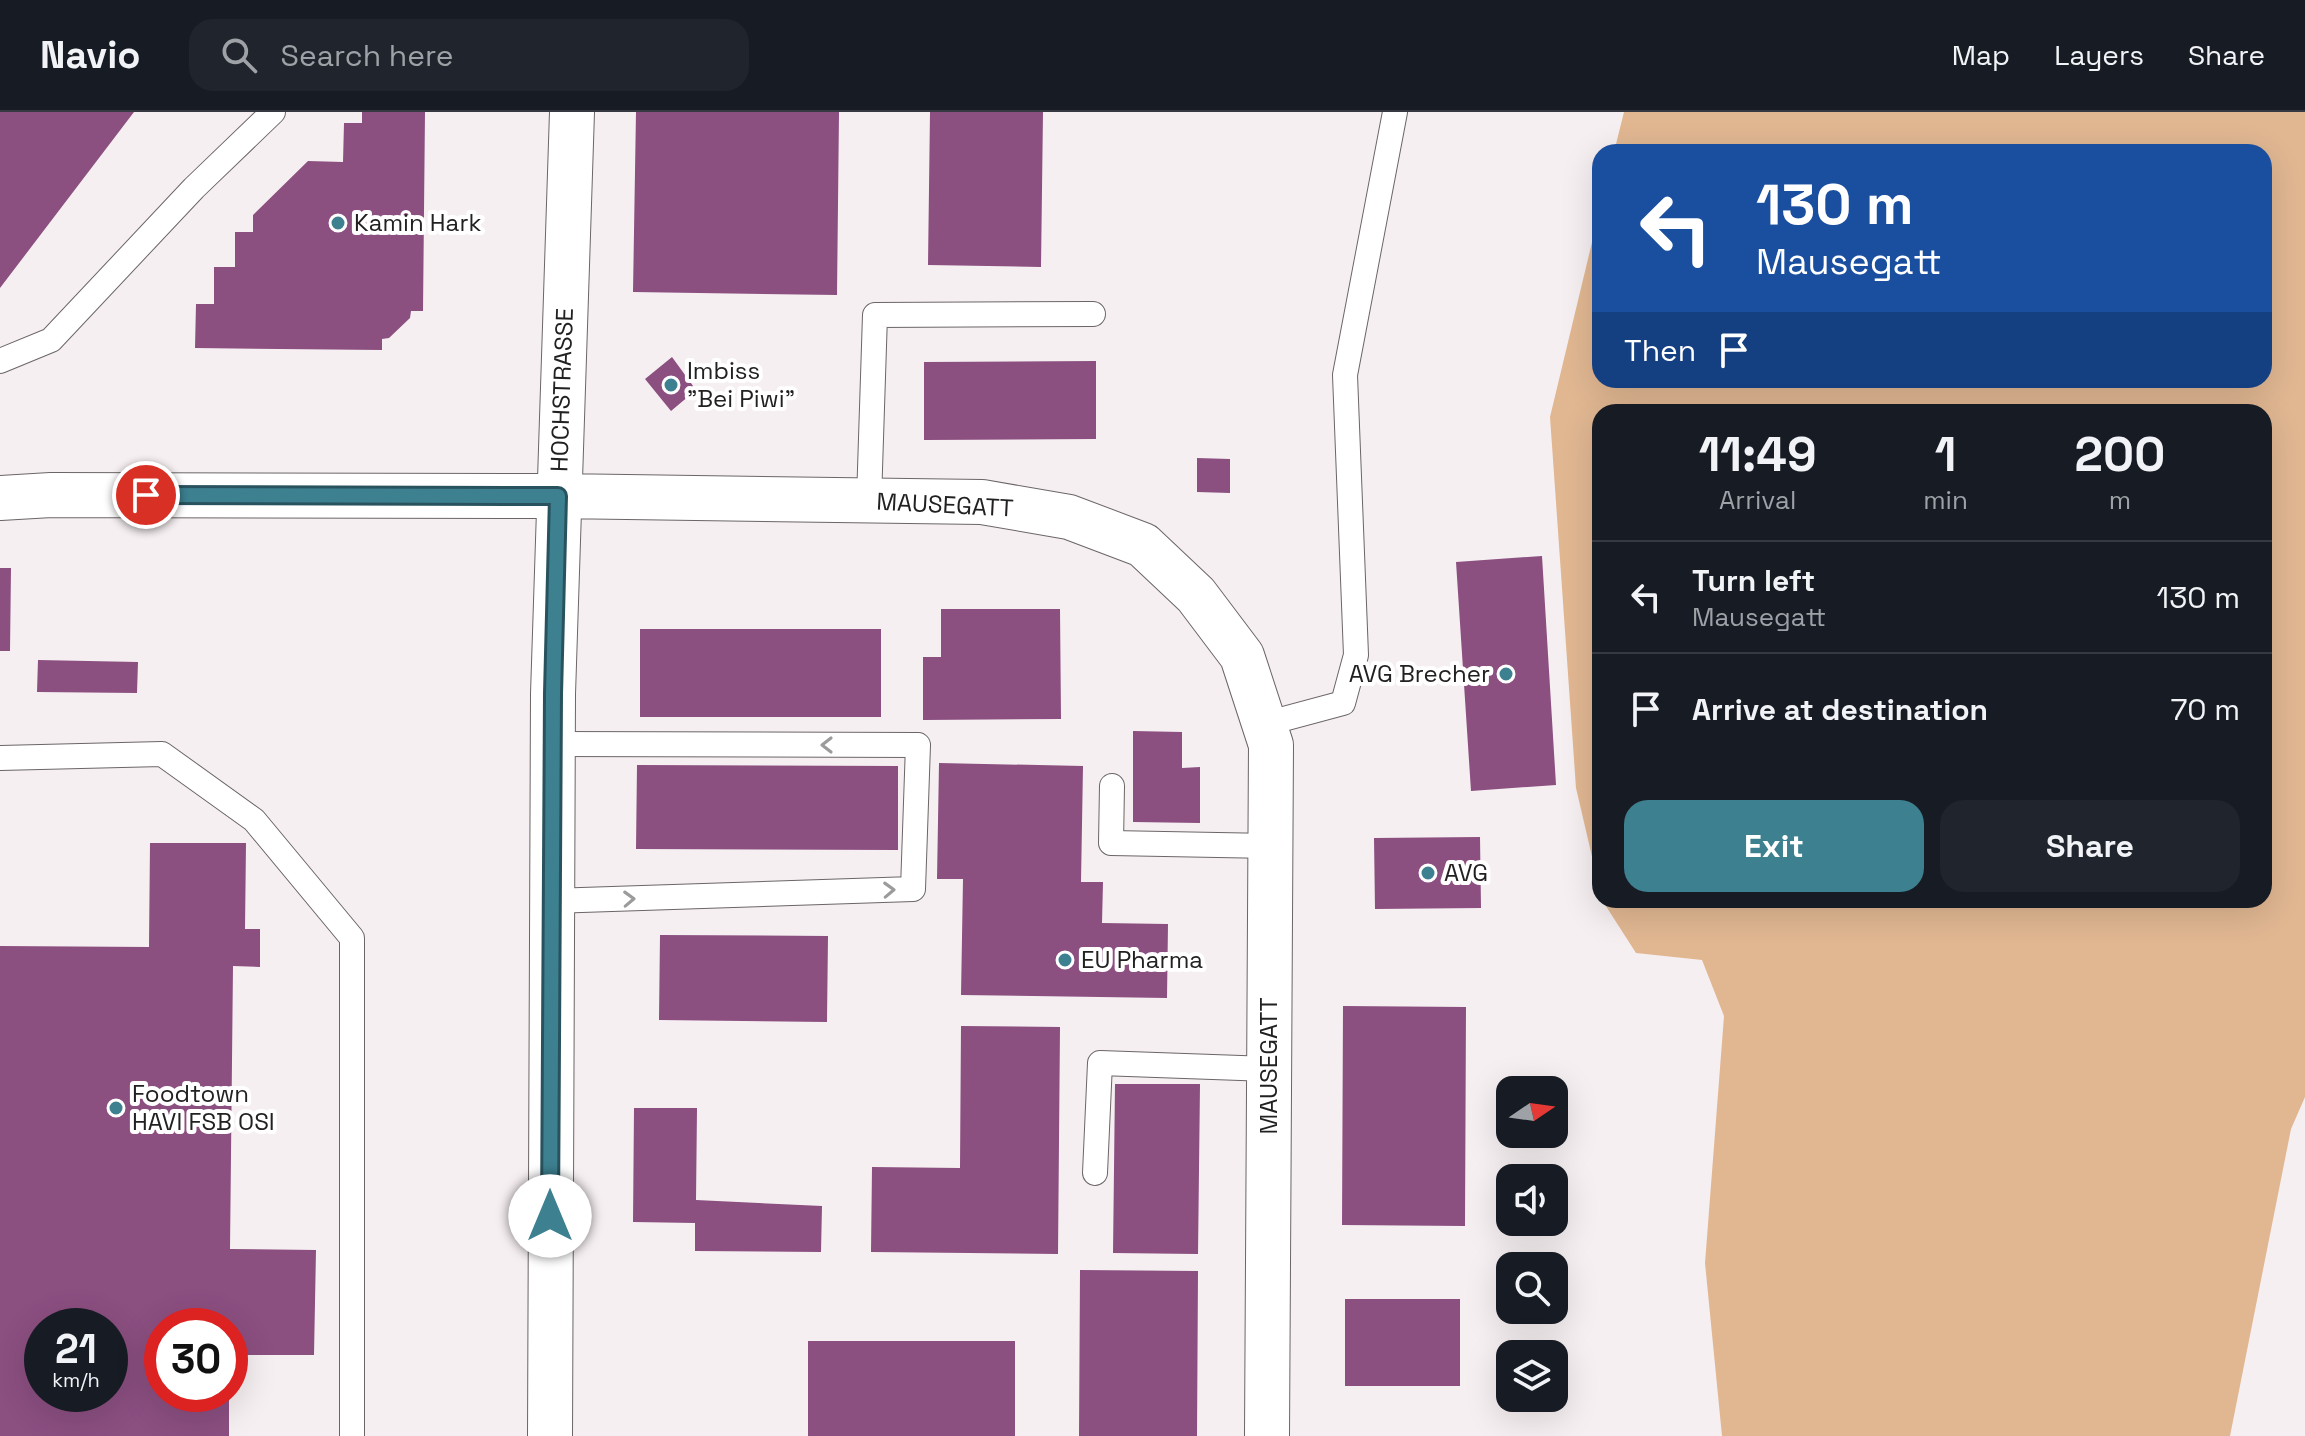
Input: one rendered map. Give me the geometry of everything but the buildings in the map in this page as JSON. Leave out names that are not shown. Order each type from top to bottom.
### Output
[{"type":"street","name":"HOCHSTRASSE","points":[[550,1436],[552,744],[572,112]]},
{"type":"street","name":"MAUSEGATT","points":[[0,498],[51,495],[558,496],[982,502],[1069,517],[1143,545],[1196,595],[1242,656],[1271,745],[1267,1436]]},
{"type":"lane","points":[[0,361],[51,340],[194,188],[273,112]]},
{"type":"lane","points":[[1265,724],[1343,703],[1356,655],[1345,375],[1395,112]]},
{"type":"lane","points":[[869,500],[875,315],[1093,314]]},
{"type":"lane","points":[[551,901],[913,889],[918,745],[552,744]]},
{"type":"lane","points":[[0,758],[162,754],[254,820],[352,938],[352,1436]]},
{"type":"lane","points":[[1112,786],[1111,843],[1271,846]]},
{"type":"lane","points":[[1095,1173],[1100,1063],[1269,1069]]},
{"type":"shaded area","points":[[1624,112],[2305,112],[2305,1097],[2291,1129],[2230,1436],[1722,1436],[1705,1263],[1724,1016],[1702,960],[1636,953],[1607,908],[2272,908],[2272,404],[1592,404],[1592,857],[1576,788],[1550,417],[1592,242],[1592,388],[2272,388],[2272,144],[1616,144]]},
{"type":"place","name":"Kamin Hark","points":[[338,223]]},
{"type":"place","name":"Imbiss \"Bei Piwi\"","points":[[671,385]]},
{"type":"place","name":"AVG Brecher","points":[[1506,674]]},
{"type":"place","name":"AVG","points":[[1428,873]]},
{"type":"place","name":"EU Pharma","points":[[1065,960]]},
{"type":"place","name":"Foodtown HAVI FSB OSI","points":[[116,1108]]},
{"type":"route","points":[[146,495],[558,496],[553,694],[550,1216]]}]
